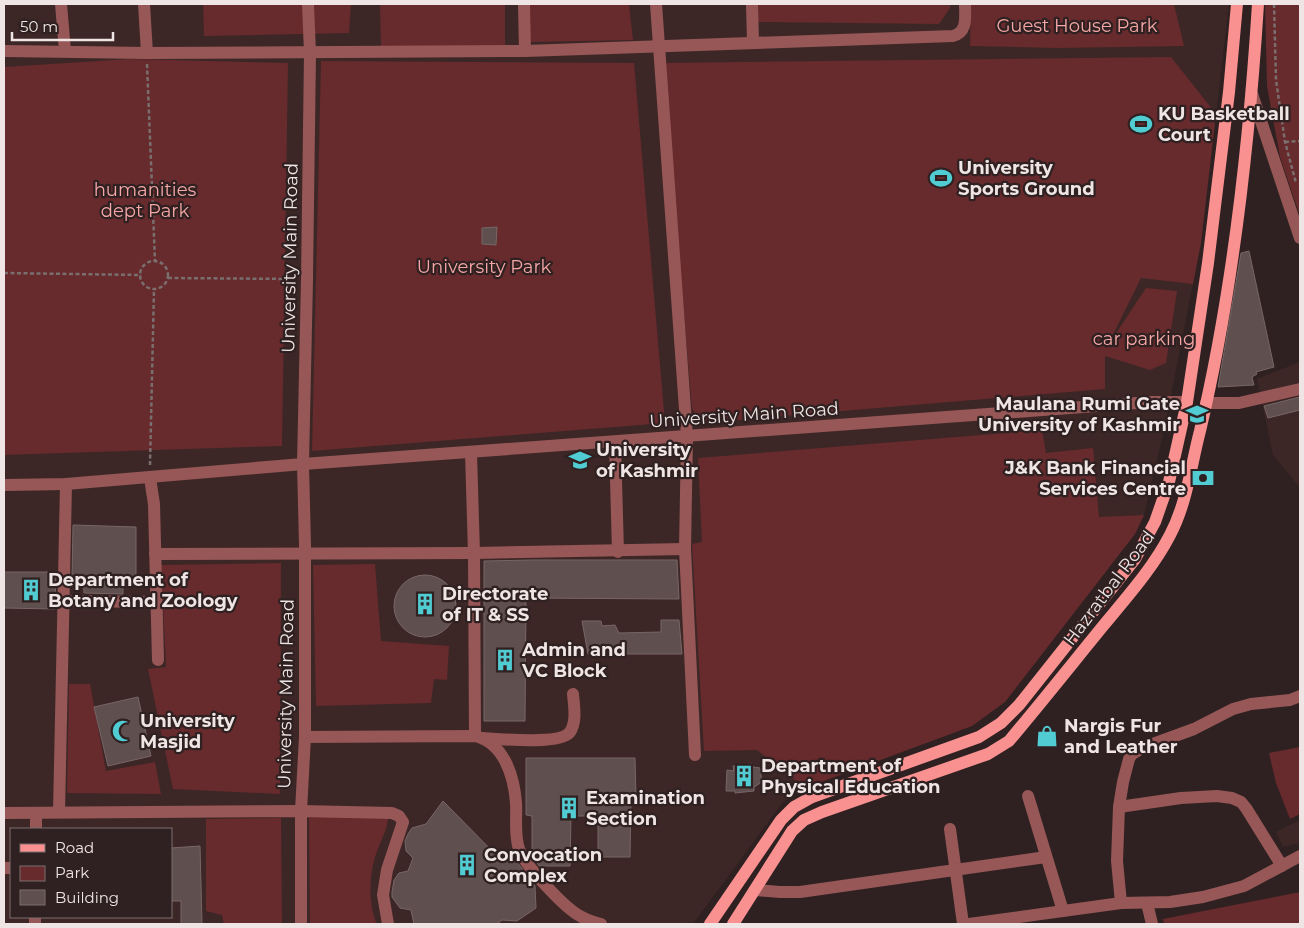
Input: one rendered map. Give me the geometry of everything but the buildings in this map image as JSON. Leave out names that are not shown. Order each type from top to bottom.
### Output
[{"type":"main road","name":"Hazratbal Road","points":[[710,924],[781,820],[794,807],[812,797],[979,737],[1001,723],[1020,705],[1135,559],[1155,522],[1169,482],[1188,402],[1208,263],[1229,92],[1237,4]]},
{"type":"main road","name":"Hazratbal Road","points":[[733,924],[792,831],[804,820],[988,754],[1009,741],[1146,574],[1169,537],[1178,520],[1183,502],[1206,403],[1223,314],[1237,225],[1252,94],[1258,4]]},
{"type":"main road","points":[[1229,92],[1252,94]]},
{"type":"main road","points":[[1188,402],[1206,403]]},
{"type":"street","points":[[61,4],[65,51]]},
{"type":"street","points":[[144,4],[147,53]]},
{"type":"street","name":"University Main Road","points":[[301,924],[301,811],[305,737],[303,464],[310,53],[308,4]]},
{"type":"street","points":[[524,4],[525,51]]},
{"type":"street","points":[[656,4],[687,437],[685,549],[695,755]]},
{"type":"street","points":[[752,4],[753,42]]},
{"type":"street","points":[[4,51],[147,53],[525,51],[953,36],[958,35],[965,25],[965,4]]},
{"type":"street","points":[[1252,94],[1300,238]]},
{"type":"street","points":[[1206,403],[1239,403],[1300,389]]},
{"type":"street","name":"University Main Road","points":[[4,485],[66,484],[303,464],[616,443],[1151,402],[1188,402]]},
{"type":"street","points":[[616,443],[618,552]]},
{"type":"street","points":[[471,453],[479,737]]},
{"type":"street","points":[[150,478],[154,504],[155,602],[158,660]]},
{"type":"street","points":[[60,812],[66,484]]},
{"type":"street","points":[[155,554],[618,552],[685,549]]},
{"type":"street","points":[[64,602],[155,602]]},
{"type":"street","points":[[305,737],[479,737],[538,740],[564,737],[569,734],[573,726],[573,694]]},
{"type":"street","points":[[1120,904],[1117,861],[1119,807],[1129,759],[1137,750],[1194,729],[1233,709],[1251,704],[1290,700],[1300,696]]},
{"type":"street","points":[[479,737],[492,744],[509,767],[516,802],[517,842],[522,856],[529,867],[570,909],[579,916],[601,924]]},
{"type":"street","points":[[1028,796],[1063,911]]},
{"type":"street","points":[[1119,807],[1181,798],[1232,798],[1241,802],[1246,808],[1282,866]]},
{"type":"street","points":[[4,813],[392,812],[402,819],[402,826],[386,870],[383,895],[388,924]]},
{"type":"street","points":[[36,813],[36,828]]},
{"type":"street","points":[[950,829],[962,924]]},
{"type":"street","points":[[755,890],[800,892],[1046,856]]},
{"type":"street","points":[[969,924],[1120,904],[1170,902],[1210,895],[1244,886],[1300,857]]},
{"type":"street","points":[[1147,903],[1152,924]]},
{"type":"path","points":[[1274,4],[1276,80],[1285,142],[1298,187]]},
{"type":"path","points":[[147,53],[155,262]]},
{"type":"path","points":[[1268,143],[1300,141]]},
{"type":"path","points":[[155,262],[164,265],[167,269],[168,278],[159,288],[154,289],[143,283],[141,275],[142,270],[147,264],[155,262]]},
{"type":"path","points":[[4,273],[141,275]]},
{"type":"path","points":[[168,278],[307,279]]},
{"type":"path","points":[[150,478],[154,289]]},
{"type":"shaded area","name":"University of Kashmir","points":[[4,4],[1229,4],[1201,243],[1164,430],[1144,515],[1135,534],[1005,702],[972,726],[805,788],[783,802],[693,924],[4,924]]},
{"type":"shaded area","points":[[1300,362],[1300,488],[1273,455],[1257,379]]},
{"type":"shaded area","points":[[1300,820],[1300,843],[1283,847],[1276,832]]},
{"type":"green space","points":[[203,4],[351,4],[349,33],[204,36]]},
{"type":"green space","points":[[380,4],[505,4],[505,46],[381,46]]},
{"type":"green space","points":[[530,4],[629,4],[633,40],[530,42]]},
{"type":"green space","points":[[756,4],[950,4],[950,8],[939,24],[757,22]]},
{"type":"green space","name":"Guest House Park","points":[[971,4],[1174,4],[1184,46],[1057,48],[970,46]]},
{"type":"green space","points":[[1265,4],[1300,4],[1300,216],[1280,157],[1267,86]]},
{"type":"green space","name":"University Sports Ground","points":[[1171,57],[1216,114],[1201,243],[1193,284],[1141,278],[1107,347],[1146,288],[1177,291],[1166,363],[1150,370],[1105,356],[1105,389],[701,423],[692,409],[663,63]]},
{"type":"green space","name":"humanities dept Park","points":[[130,59],[288,63],[282,446],[4,455],[4,67]]},
{"type":"green space","name":"University Park","points":[[321,61],[634,63],[665,423],[312,451]]},
{"type":"green space","points":[[1042,430],[1046,453],[1093,448],[1099,517],[1144,515],[1135,534],[1005,702],[972,726],[805,788],[757,750],[704,751],[692,544],[702,542],[698,458]]},
{"type":"green space","points":[[281,563],[280,794],[173,789],[148,669],[166,667],[161,565]]},
{"type":"green space","points":[[375,564],[381,641],[449,646],[447,680],[434,679],[431,703],[316,706],[313,565]]},
{"type":"green space","points":[[69,684],[90,684],[106,771],[155,762],[161,794],[67,793]]},
{"type":"green space","points":[[1300,747],[1300,814],[1290,819],[1276,783],[1269,753]]},
{"type":"green space","points":[[309,814],[388,817],[374,862],[370,889],[372,908],[377,924],[310,924]]},
{"type":"green space","points":[[281,818],[282,924],[224,924],[222,915],[206,911],[206,819]]},
{"type":"green space","points":[[1300,892],[1300,924],[1164,924],[1163,919]]},
{"type":"place","name":"KU Basketball Court","points":[[1141,124]]},
{"type":"place","name":"University Sports Ground","points":[[941,178]]},
{"type":"place","name":"Maulana Rumi Gate University of Kashmir","points":[[1197,414]]},
{"type":"place","name":"University of Kashmir","points":[[580,460]]},
{"type":"place","name":"J&K Bank Financial Services Centre","points":[[1203,478]]},
{"type":"place","name":"Department of Botany and Zoology","points":[[31,590]]},
{"type":"place","name":"Directorate of IT & SS","points":[[425,604]]},
{"type":"place","name":"Admin and VC Block","points":[[505,660]]},
{"type":"place","name":"University Masjid","points":[[123,731]]},
{"type":"place","name":"Nargis Fur and Leather","points":[[1047,736]]},
{"type":"place","name":"Department of Physical Education","points":[[744,776]]},
{"type":"place","name":"Examination Section","points":[[569,808]]},
{"type":"place","name":"Convocation Complex","points":[[467,865]]},
{"type":"park label","name":"car parking","points":[[1144,339]]}]
